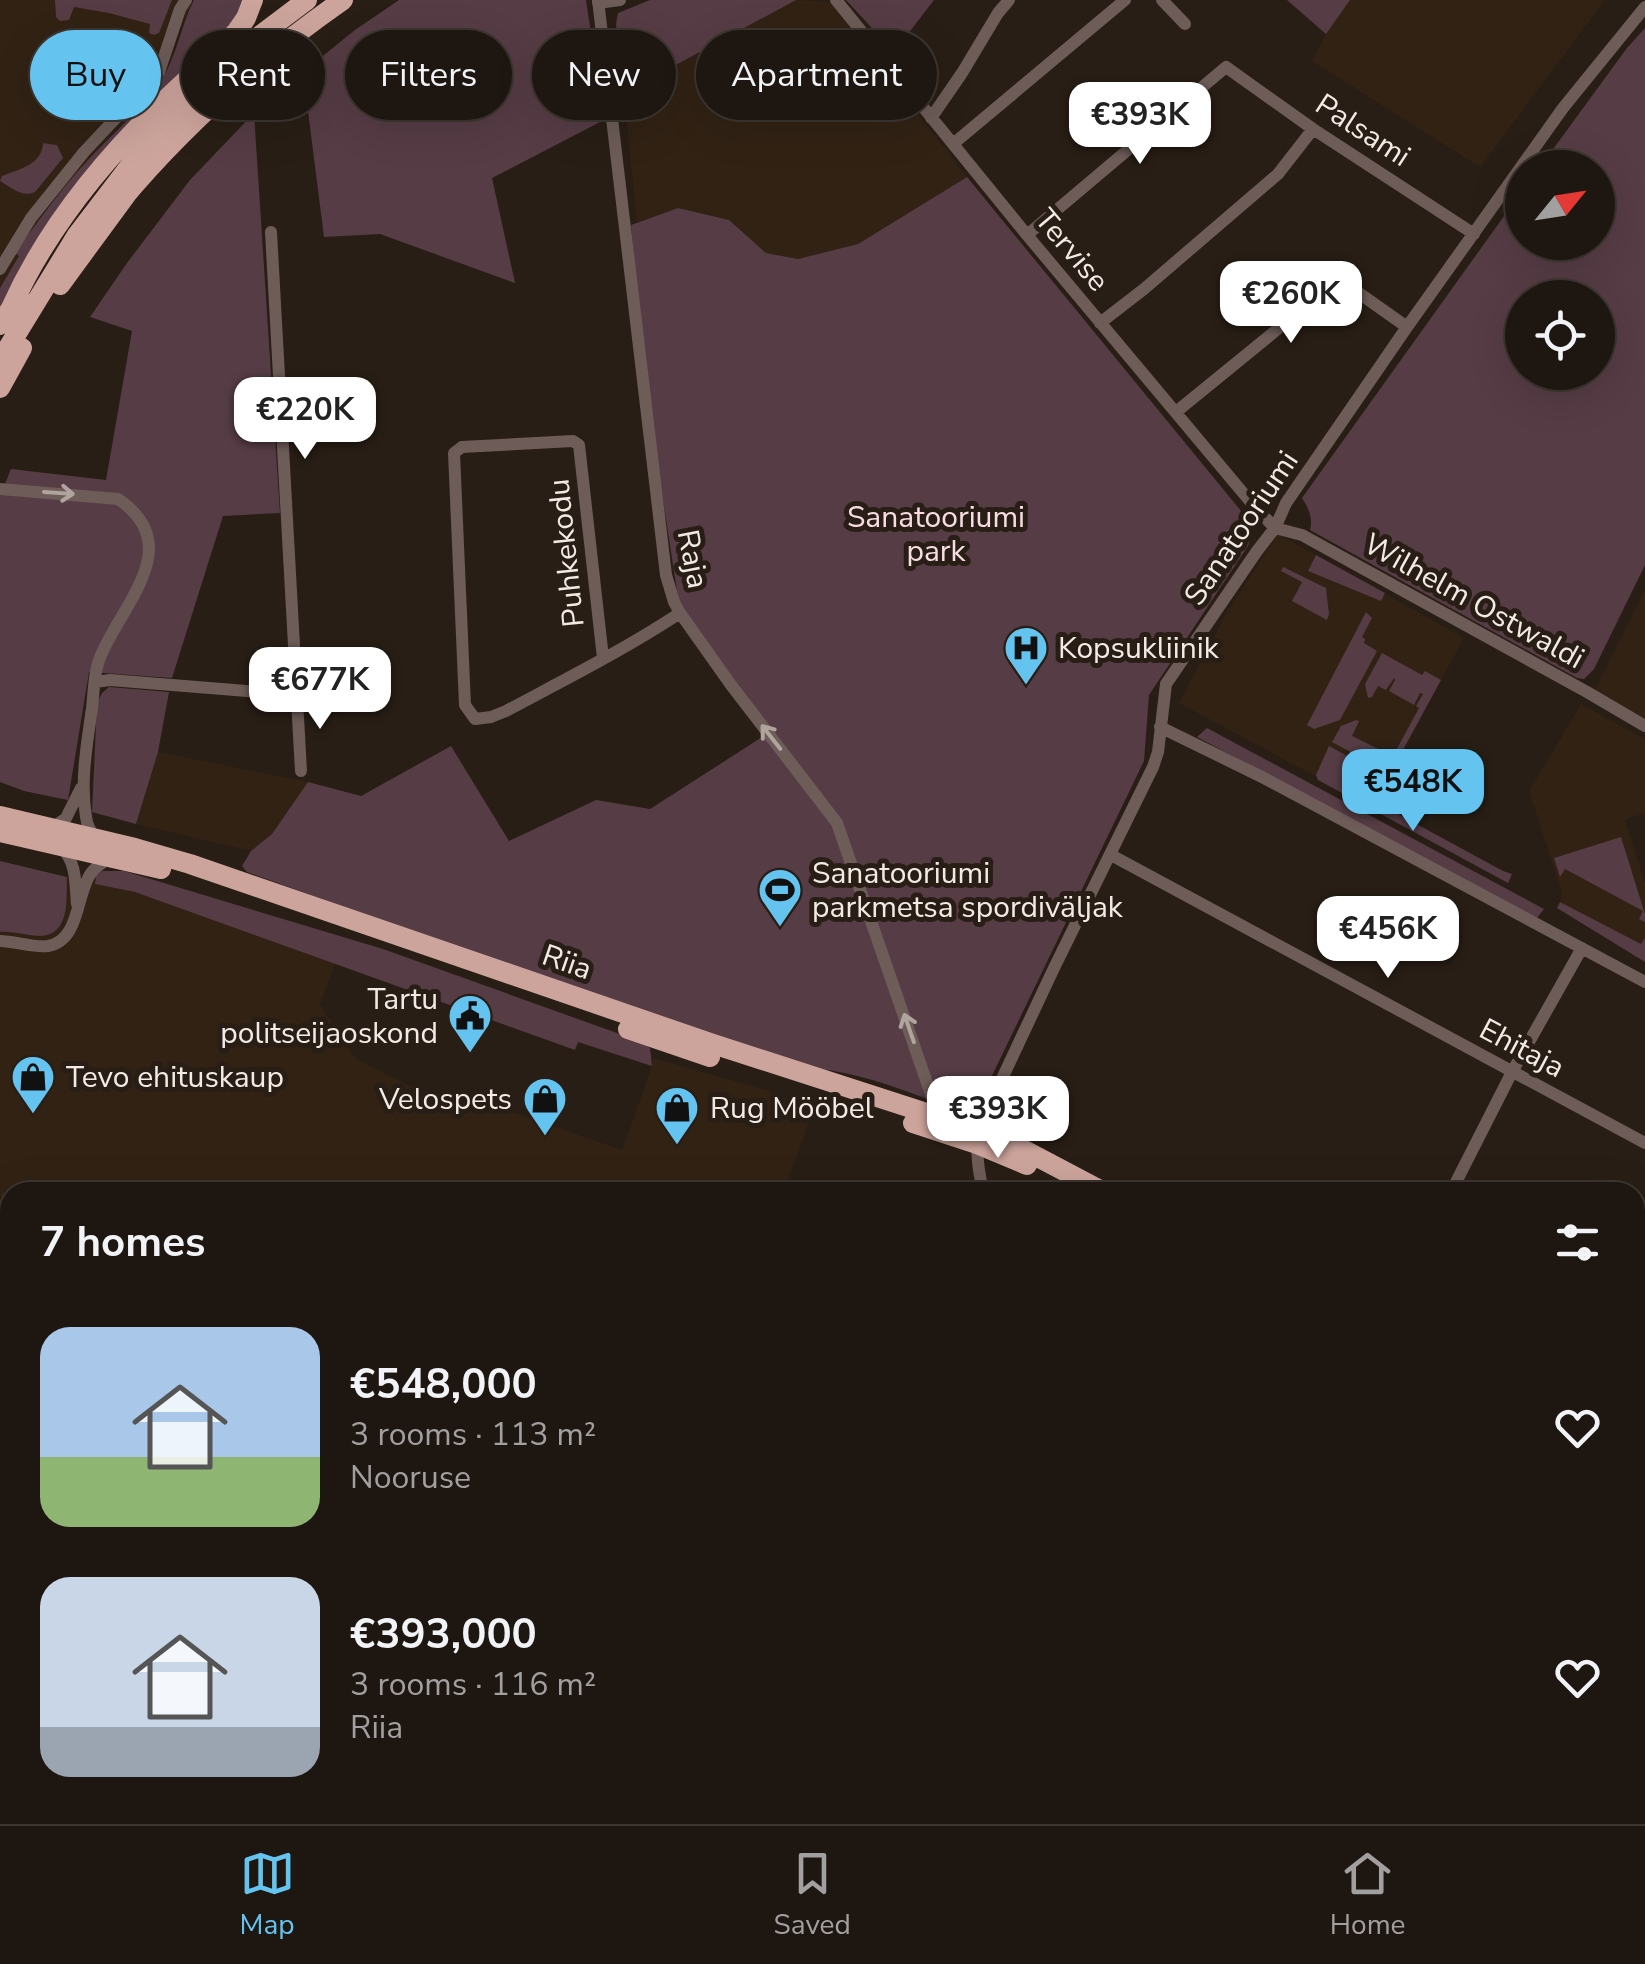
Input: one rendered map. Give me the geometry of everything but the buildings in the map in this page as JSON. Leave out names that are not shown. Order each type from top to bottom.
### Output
[{"type":"highway","points":[[5,316],[42,247],[84,190],[139,126],[237,32],[252,0]]},
{"type":"highway","points":[[5,316],[122,164],[246,46],[307,0]]},
{"type":"highway","points":[[42,293],[191,125],[296,32],[343,0]]},
{"type":"highway","points":[[0,361],[77,234],[148,142]]},
{"type":"highway","points":[[0,388],[56,290],[133,186]]},
{"type":"highway","name":"Riia","points":[[0,816],[112,856],[289,910],[667,1044],[1013,1144],[1085,1182]]},
{"type":"highway","name":"Riia","points":[[0,832],[95,838],[190,864],[644,1021],[944,1118],[1062,1182]]},
{"type":"street","points":[[0,269],[31,218],[84,152],[159,72],[186,0]]},
{"type":"street","points":[[598,2],[620,0]]},
{"type":"street","name":"Tervise","points":[[836,0],[860,30]]},
{"type":"street","points":[[937,109],[1009,0]]},
{"type":"street","points":[[953,144],[1125,0]]},
{"type":"street","points":[[1162,0],[1184,24]]},
{"type":"street","name":"Raja","points":[[598,2],[666,575],[674,602],[731,685],[837,823],[932,1095],[944,1118]]},
{"type":"street","name":"Sanatooriumi","points":[[978,1137],[1054,968],[1153,768],[1166,684],[1407,328],[1563,108],[1645,7]]},
{"type":"street","name":"Palsami","points":[[1027,235],[1226,67],[1474,234]]},
{"type":"street","name":"Tervise","points":[[933,120],[1275,528]]},
{"type":"street","points":[[1100,323],[1278,174],[1313,128]]},
{"type":"street","points":[[271,232],[301,771]]},
{"type":"street","points":[[1176,412],[1339,279],[1407,328]]},
{"type":"street","name":"Puhkekodu","points":[[604,658],[580,445],[573,441],[462,446],[454,453],[465,705],[475,719],[492,718],[604,658],[680,614]]},
{"type":"street","points":[[0,489],[118,499],[133,510],[148,537],[149,558],[143,578],[102,652],[95,682],[84,780],[85,814],[95,838]]},
{"type":"street","name":"Wilhelm Ostwaldi","points":[[1275,528],[1302,535],[1645,726]]},
{"type":"street","points":[[95,682],[296,695]]},
{"type":"street","points":[[1160,727],[1248,769],[1645,982]]},
{"type":"street","points":[[77,906],[74,867],[55,837],[84,780]]},
{"type":"street","name":"Ehitaja","points":[[1111,855],[1645,1142]]},
{"type":"street","points":[[0,940],[46,946],[66,937],[88,877],[112,856]]},
{"type":"street","points":[[1456,1182],[1582,948]]},
{"type":"street","points":[[978,1137],[976,1157],[981,1182]]},
{"type":"shaded area","points":[[0,0],[194,0],[161,79],[161,30],[30,30],[30,120],[125,120],[46,210],[16,252],[20,255],[0,288]]},
{"type":"shaded area","points":[[796,0],[831,2],[853,30],[741,30]]},
{"type":"shaded area","points":[[1350,0],[1604,1],[1480,167],[1312,61]]},
{"type":"shaded area","points":[[696,54],[696,120],[923,120],[967,177],[858,244],[798,259],[766,253],[729,220],[678,208],[637,222],[627,120],[676,120],[676,65]]},
{"type":"shaded area","points":[[1278,534],[1464,638],[1373,807],[1179,703],[1226,614]]},
{"type":"shaded area","points":[[1645,590],[1645,719],[1595,690]]},
{"type":"shaded area","points":[[1581,704],[1645,739],[1645,813],[1625,820],[1645,883],[1645,947],[1560,902],[1562,893],[1529,791]]},
{"type":"shaded area","points":[[158,752],[308,782],[272,834],[251,851],[136,824]]},
{"type":"shaded area","points":[[67,877],[130,890],[336,962],[320,1004],[355,1058],[444,1104],[449,1090],[622,1150],[653,1058],[814,1108],[788,1182],[0,1182],[0,932],[38,936],[63,924]]},
{"type":"green space","points":[[55,0],[172,0],[160,30],[149,30],[150,24],[109,13],[74,7],[69,20],[56,17]]},
{"type":"green space","points":[[194,0],[245,0],[244,8],[225,30],[182,30]]},
{"type":"green space","points":[[399,0],[586,0],[590,30],[532,30],[532,120],[604,120],[492,178],[515,283],[380,234],[324,237],[309,120],[325,120],[325,54],[345,38],[345,120],[512,120],[512,30],[355,30]]},
{"type":"green space","points":[[650,0],[796,0],[741,30],[696,30],[696,54],[676,65],[676,30],[617,30],[618,13]]},
{"type":"green space","points":[[846,0],[934,0],[911,30],[874,30]]},
{"type":"green space","points":[[1287,0],[1350,0],[1326,34]]},
{"type":"green space","points":[[1645,28],[1645,565],[1594,669],[1584,679],[1310,530],[1310,514],[1302,498],[1505,215],[1505,260],[1615,260],[1615,150],[1552,150]]},
{"type":"green space","points":[[181,34],[181,82],[161,108],[161,80]]},
{"type":"green space","points":[[127,120],[151,120],[0,311],[0,288],[19,256],[15,253],[88,160]]},
{"type":"green space","points":[[247,120],[254,120],[280,513],[223,516],[172,678],[89,672],[68,800],[24,791],[0,782],[0,496],[11,469],[106,480],[132,331],[90,317],[190,180]]},
{"type":"green space","points":[[43,143],[57,145],[63,158],[35,192],[21,193],[0,181],[2,176],[34,161]]},
{"type":"green space","name":"Sanatooriumi park","points":[[967,177],[1255,528],[1248,546],[1149,695],[1144,761],[972,1117],[887,1085],[818,1069],[540,977],[247,872],[242,866],[251,851],[272,834],[308,782],[361,796],[451,746],[509,841],[596,800],[650,809],[770,732],[679,604],[639,317],[631,225],[678,208],[729,220],[766,253],[798,259],[858,244]]},
{"type":"green space","points":[[1316,555],[1385,593],[1381,601],[1308,571]]},
{"type":"green space","points":[[1283,567],[1326,588],[1327,620],[1292,601],[1302,582],[1281,571]]},
{"type":"green space","points":[[1366,612],[1372,618],[1362,637],[1364,643],[1377,651],[1340,720],[1314,729],[1307,725]]},
{"type":"green space","points":[[1382,653],[1422,675],[1425,671],[1441,680],[1385,783],[1369,762],[1332,742],[1341,726],[1356,720],[1359,721],[1352,736],[1393,756],[1423,694],[1414,705],[1389,691],[1394,678],[1386,690],[1378,686],[1368,698],[1365,684]]},
{"type":"green space","points":[[109,687],[169,692],[158,752],[136,824],[92,812],[97,703]]},
{"type":"green space","points":[[1207,728],[1544,909],[1537,918],[1197,737]]},
{"type":"green space","points":[[1329,746],[1369,769],[1366,773],[1382,791],[1376,802],[1512,874],[1508,883],[1318,780],[1316,775]]},
{"type":"green space","points":[[1621,837],[1645,914],[1645,922],[1639,919],[1643,911],[1565,869],[1560,877],[1554,858]]},
{"type":"green space","points":[[0,861],[67,877],[65,914],[57,929],[40,936],[0,932]]},
{"type":"green space","points":[[102,871],[124,871],[383,949],[642,1042],[650,1048],[652,1066],[578,1042],[575,1050],[135,892],[95,884],[96,875]]},
{"type":"green space","points":[[1560,902],[1641,944],[1645,938],[1645,962],[1557,908]]},
{"type":"place","name":"Kopsukliinik","points":[[1026,686]]},
{"type":"place","name":"Sanatooriumi parkmetsa spordiväljak","points":[[780,928]]},
{"type":"place","name":"Tartu politseijaoskond","points":[[470,1054]]},
{"type":"place","name":"Tevo ehituskaup","points":[[33,1115]]},
{"type":"place","name":"Velospets","points":[[545,1137]]},
{"type":"place","name":"Rug Mööbel","points":[[677,1146]]}]
